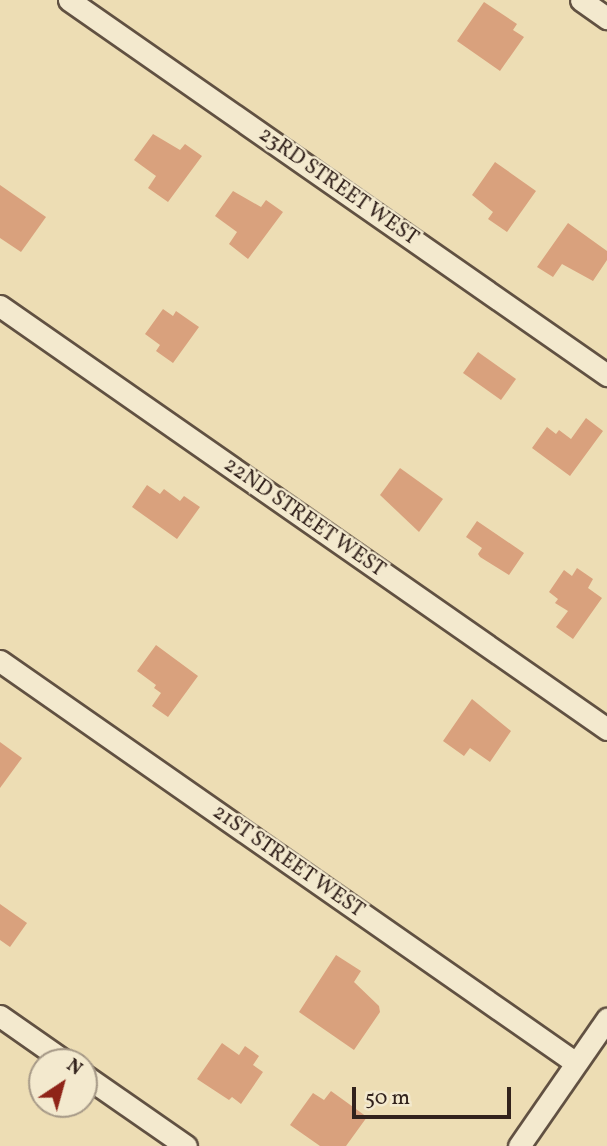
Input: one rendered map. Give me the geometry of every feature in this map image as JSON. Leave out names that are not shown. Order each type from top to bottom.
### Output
[{"type":"street","name":"23RD STREET WEST","points":[[69,0],[607,375]]},
{"type":"street","points":[[581,0],[607,18]]},
{"type":"street","name":"22ND STREET WEST","points":[[0,306],[607,729]]},
{"type":"street","name":"21ST STREET WEST","points":[[0,661],[576,1063]]},
{"type":"street","points":[[0,1016],[46,1048]]},
{"type":"street","points":[[519,1146],[607,1019]]},
{"type":"street","points":[[98,1084],[186,1146]]},
{"type":"building","points":[[484,2],[517,24],[513,30],[524,37],[500,71],[457,41]]},
{"type":"building","points":[[153,134],[180,150],[185,144],[202,156],[168,202],[148,188],[156,176],[134,160]]},
{"type":"building","points":[[495,162],[536,191],[507,232],[488,219],[493,212],[472,195]]},
{"type":"building","points":[[0,185],[46,217],[21,252],[0,238]]},
{"type":"building","points":[[233,191],[261,207],[266,200],[283,212],[248,259],[229,244],[237,232],[215,216]]},
{"type":"building","points":[[568,223],[607,251],[607,260],[593,281],[562,264],[553,277],[537,267]]},
{"type":"building","points":[[163,309],[173,316],[176,311],[199,327],[173,363],[156,351],[160,345],[145,334]]},
{"type":"building","points":[[478,352],[516,379],[501,400],[463,373]]},
{"type":"building","points":[[586,418],[603,431],[570,476],[532,448],[547,427],[556,434],[559,430],[571,439]]},
{"type":"building","points":[[400,468],[443,499],[419,532],[380,495]]},
{"type":"building","points":[[147,485],[160,494],[164,489],[180,501],[184,496],[200,507],[177,539],[132,507]]},
{"type":"building","points":[[477,521],[524,553],[509,575],[480,557],[478,554],[482,548],[466,537]]},
{"type":"building","points":[[577,568],[593,579],[588,588],[602,598],[573,639],[556,627],[568,611],[555,603],[558,599],[549,592],[564,570],[572,576]]},
{"type":"building","points":[[156,645],[198,676],[168,717],[152,706],[161,693],[154,688],[156,685],[137,671]]},
{"type":"building","points":[[472,699],[511,731],[490,762],[470,748],[464,756],[443,741]]},
{"type":"building","points":[[0,742],[22,758],[0,788]]},
{"type":"building","points":[[0,904],[27,923],[10,947],[0,940]]},
{"type":"building","points":[[336,955],[361,971],[354,982],[379,1006],[380,1012],[354,1050],[299,1012]]},
{"type":"building","points":[[222,1043],[239,1055],[245,1046],[259,1056],[253,1065],[263,1072],[241,1104],[232,1097],[229,1100],[197,1079]]},
{"type":"building","points":[[331,1091],[367,1117],[346,1146],[320,1146],[290,1125],[313,1093],[324,1100]]}]
